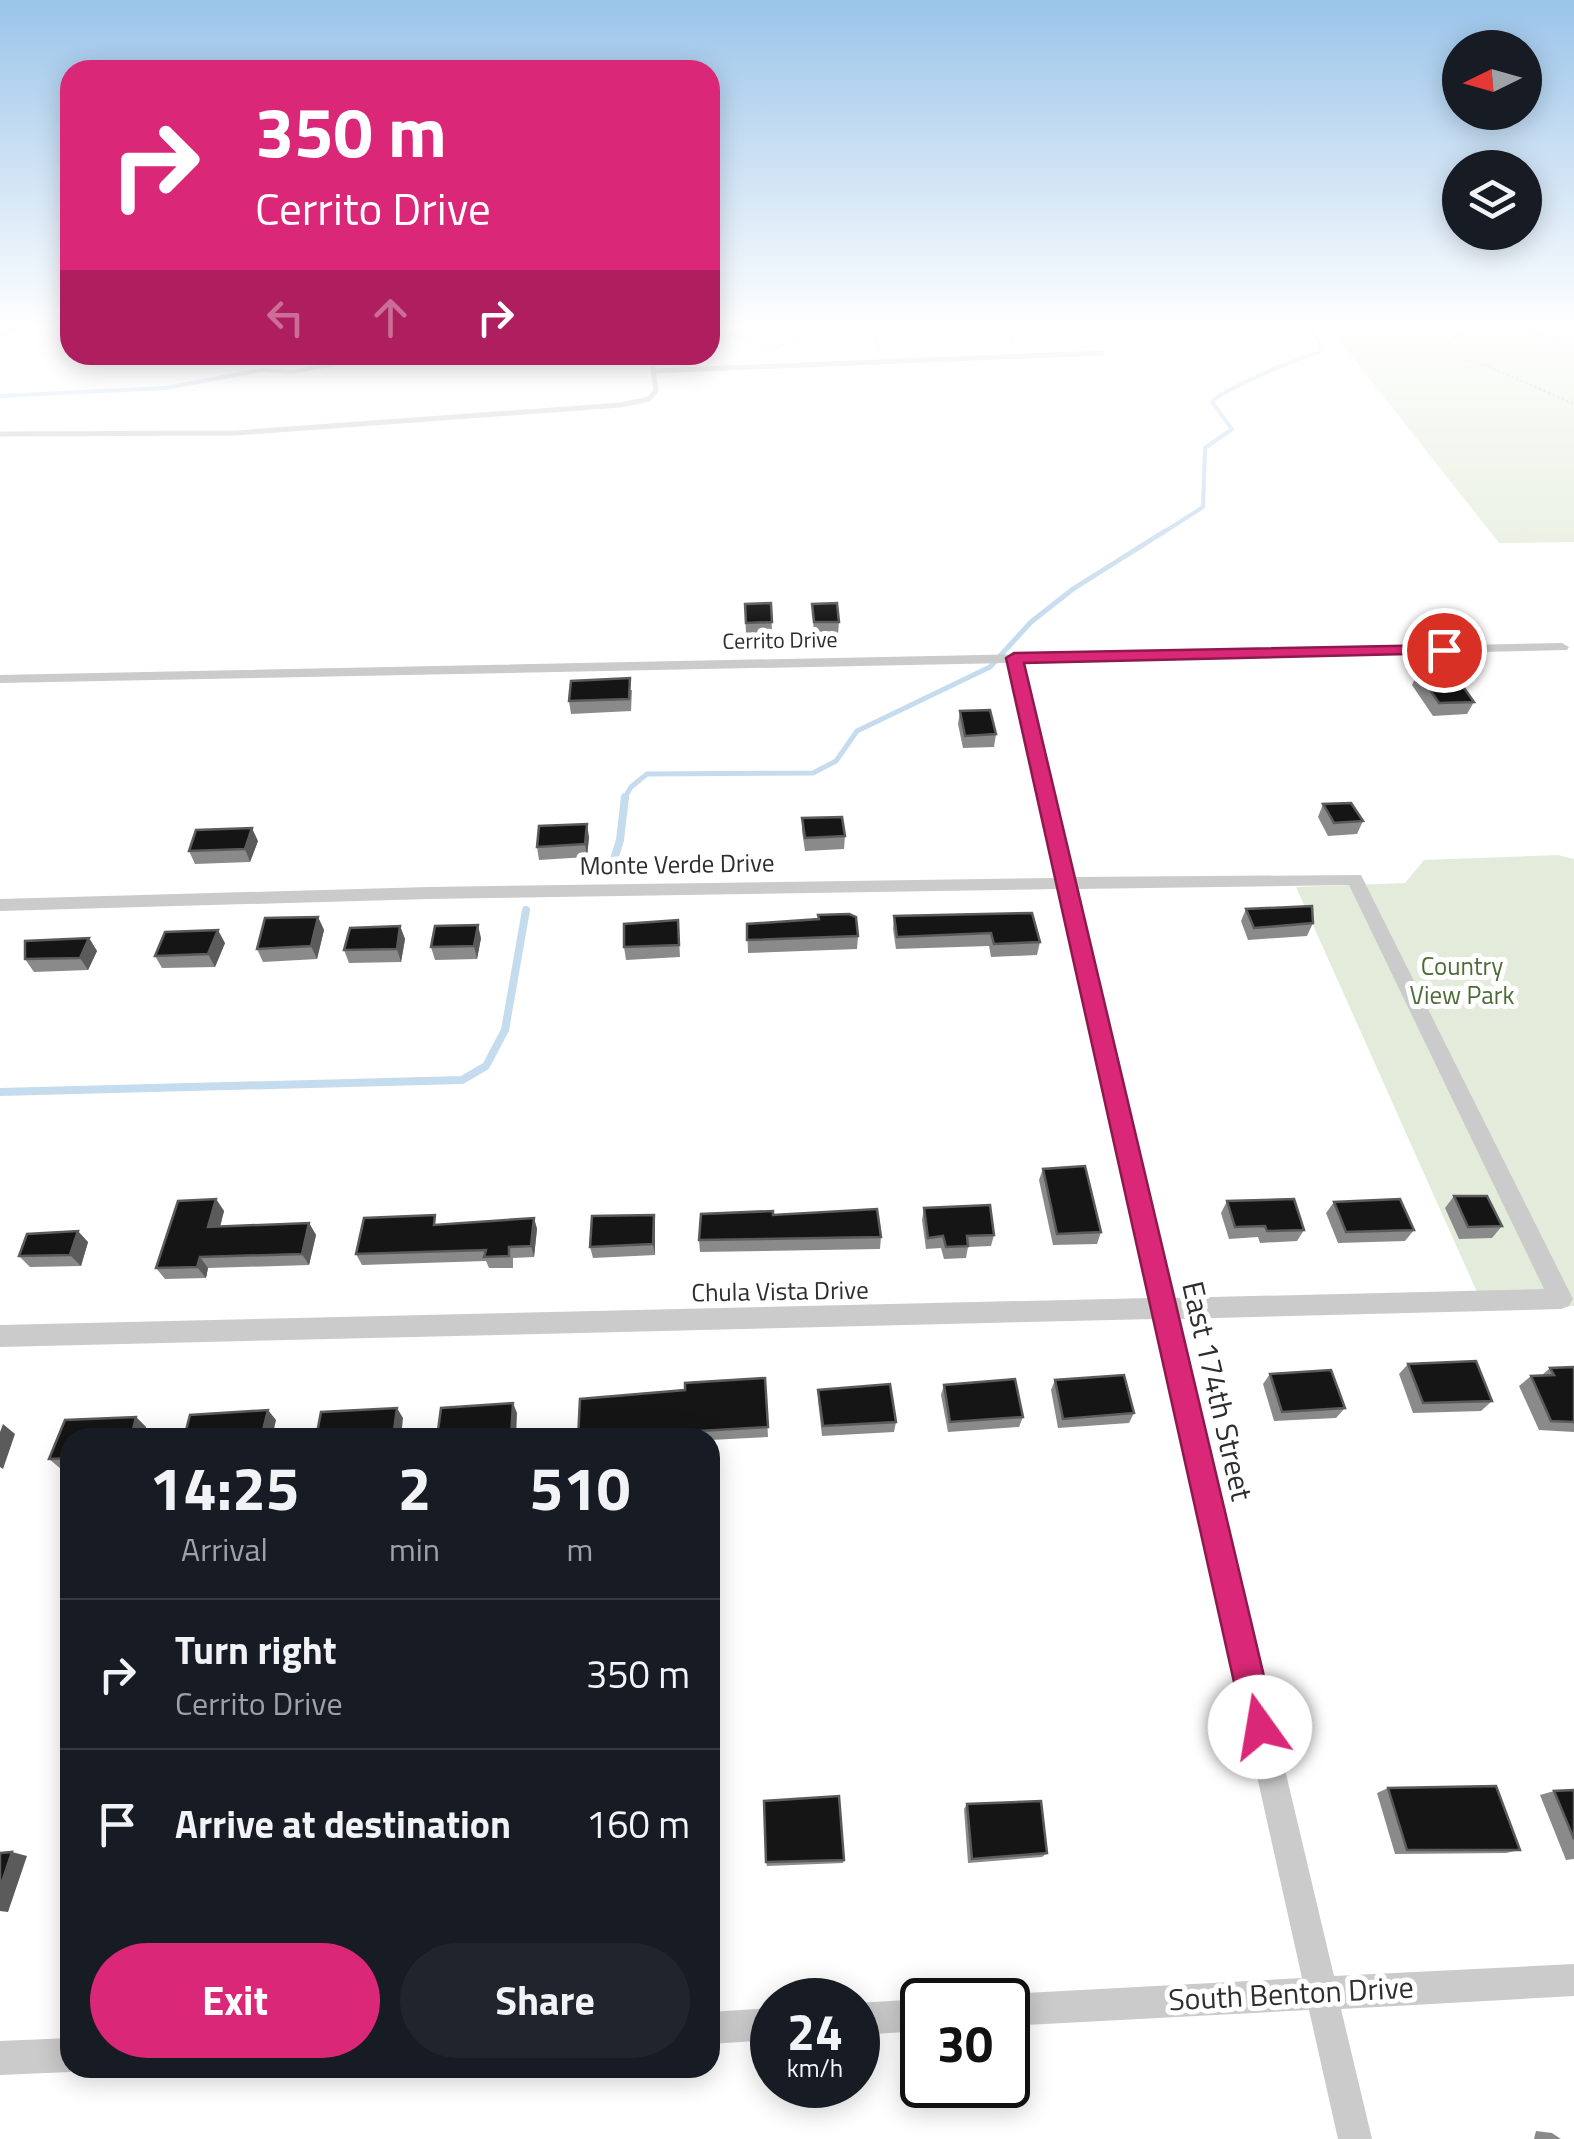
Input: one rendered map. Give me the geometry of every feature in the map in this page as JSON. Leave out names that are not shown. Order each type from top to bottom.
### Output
[{"type":"street","name":"Cerrito Drive","points":[[0,679],[1562,647]]},
{"type":"street","name":"East 174th Street","points":[[1014,658],[1355,2139]]},
{"type":"street","name":"Monte Verde Drive","points":[[0,906],[1356,879],[1561,1299]]},
{"type":"street","name":"Chula Vista Drive","points":[[0,1336],[1561,1299]]},
{"type":"street","name":"South Benton Drive","points":[[1030,2009],[1574,1980]]},
{"type":"street","points":[[720,2027],[750,2025]]},
{"type":"street","points":[[0,2058],[60,2055]]},
{"type":"lane","points":[[0,434],[234,433],[352,425]]},
{"type":"green space","points":[[1406,425],[1574,425],[1574,542],[1499,543]]},
{"type":"green space","name":"Country View Park","points":[[1558,855],[1574,859],[1574,1306],[1485,1310],[1296,887],[1405,883],[1424,860]]},
{"type":"building","points":[[771,603],[772,622],[746,623],[745,604]]},
{"type":"building","points":[[837,603],[839,622],[814,622],[812,604]]},
{"type":"building","points":[[1452,671],[1474,702],[1439,703],[1418,672]]},
{"type":"building","points":[[630,678],[629,699],[569,701],[571,681]]},
{"type":"building","points":[[990,710],[996,734],[965,736],[960,711]]},
{"type":"building","points":[[1351,803],[1363,821],[1334,823],[1323,804]]},
{"type":"building","points":[[842,817],[845,836],[805,838],[802,818]]},
{"type":"building","points":[[587,824],[585,844],[537,847],[539,826]]},
{"type":"building","points":[[252,828],[245,849],[189,851],[196,830]]},
{"type":"building","points":[[1312,906],[1313,923],[1254,928],[1246,909]]},
{"type":"building","points":[[1032,913],[1040,942],[994,944],[991,933],[897,937],[894,916]]},
{"type":"building","points":[[849,914],[856,917],[858,936],[747,940],[747,924]]},
{"type":"building","points":[[318,917],[311,946],[257,949],[265,918]]},
{"type":"building","points":[[678,920],[679,945],[624,947],[624,924]]},
{"type":"building","points":[[478,925],[474,946],[431,947],[435,926]]},
{"type":"building","points":[[400,926],[397,949],[344,950],[350,928]]},
{"type":"building","points":[[218,930],[208,954],[155,956],[165,932]]},
{"type":"building","points":[[89,938],[80,958],[25,959],[25,941]]},
{"type":"building","points":[[1085,1166],[1101,1232],[1057,1234],[1043,1169]]},
{"type":"building","points":[[1454,1196],[1487,1196],[1502,1226],[1468,1227]]},
{"type":"building","points":[[216,1199],[208,1227],[309,1223],[302,1254],[200,1257],[197,1267],[156,1268],[178,1201]]},
{"type":"building","points":[[1294,1199],[1304,1230],[1235,1227],[1227,1201]]},
{"type":"building","points":[[1400,1199],[1414,1230],[1346,1232],[1334,1202]]},
{"type":"building","points":[[990,1205],[994,1235],[967,1236],[968,1246],[946,1247],[943,1236],[928,1238],[924,1208]]},
{"type":"building","points":[[877,1209],[881,1237],[699,1240],[701,1214],[773,1211],[773,1215]]},
{"type":"building","points":[[435,1215],[434,1225],[534,1218],[531,1246],[509,1247],[509,1256],[484,1257],[486,1250],[356,1254],[364,1218]]},
{"type":"building","points":[[654,1215],[653,1244],[590,1247],[592,1216]]},
{"type":"building","points":[[78,1231],[70,1255],[19,1256],[27,1234]]},
{"type":"building","points":[[1476,1361],[1492,1401],[1423,1403],[1408,1364]]},
{"type":"building","points":[[1574,1367],[1574,1422],[1551,1421],[1531,1376],[1554,1375],[1550,1368]]},
{"type":"building","points":[[1331,1370],[1345,1408],[1282,1412],[1270,1374]]},
{"type":"building","points":[[1124,1375],[1134,1413],[1063,1419],[1055,1380]]},
{"type":"building","points":[[765,1378],[768,1427],[579,1428],[580,1399],[685,1390],[685,1383]]},
{"type":"building","points":[[1015,1379],[1023,1417],[950,1422],[944,1385]]},
{"type":"building","points":[[890,1384],[896,1422],[823,1426],[818,1390]]},
{"type":"building","points":[[513,1403],[512,1428],[438,1428],[441,1408]]},
{"type":"building","points":[[397,1408],[394,1428],[318,1428],[321,1412]]},
{"type":"building","points":[[268,1410],[264,1428],[187,1428],[190,1415]]},
{"type":"building","points":[[136,1417],[133,1428],[62,1428],[65,1420]]},
{"type":"building","points":[[60,1432],[60,1458],[49,1459]]},
{"type":"building","points":[[1496,1786],[1520,1850],[1407,1850],[1388,1788]]},
{"type":"building","points":[[1574,1790],[1574,1839],[1554,1791]]},
{"type":"building","points":[[839,1796],[844,1860],[766,1862],[764,1801]]},
{"type":"building","points":[[1041,1801],[1047,1853],[972,1859],[967,1804]]},
{"type":"building","points":[[12,1852],[0,1888],[0,1853]]},
{"type":"waterway","points":[[1161,534],[1203,507],[1205,448],[1232,429],[1229,425]]},
{"type":"waterway","points":[[625,797],[647,774],[813,773],[836,761],[857,731],[990,667],[1031,622],[1073,589],[1165,531]]},
{"type":"waterway","points":[[610,873],[620,840],[625,797]]},
{"type":"waterway","points":[[0,1092],[462,1080],[486,1066],[505,1030],[526,910]]},
{"type":"route","points":[[1260,1727],[1014,658],[1444,650]]}]
